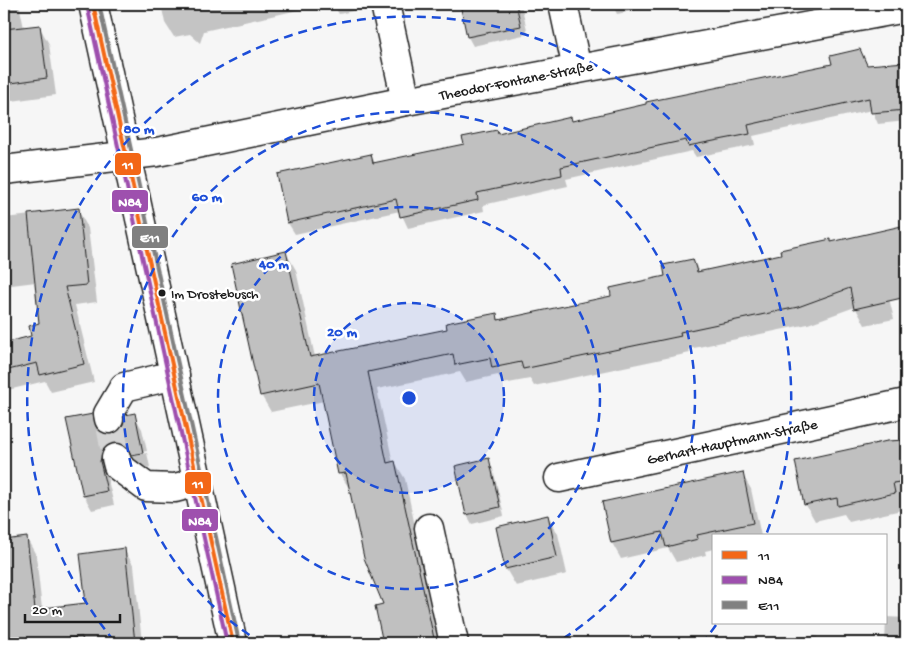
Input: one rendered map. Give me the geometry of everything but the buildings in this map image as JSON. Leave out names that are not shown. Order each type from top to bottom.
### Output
[{"type":"street","points":[[93,4],[233,643]]},
{"type":"street","points":[[384,4],[406,101]]},
{"type":"street","points":[[563,4],[577,69]]},
{"type":"street","name":"Theodor-Fontane-Straße","points":[[127,157],[406,101],[906,8]]},
{"type":"street","points":[[4,170],[127,157]]},
{"type":"street","points":[[109,419],[108,414],[124,387],[175,375]]},
{"type":"street","name":"Gerhart-Hauptmann-Straße","points":[[558,478],[906,403]]},
{"type":"street","points":[[116,458],[118,466],[146,487],[175,488],[198,482]]},
{"type":"street","points":[[429,528],[454,643]]},
{"type":"tunnel","points":[[109,419],[116,458]]},
{"type":"transit line","name":"11","points":[[93,4],[233,643]]},
{"type":"transit line","name":"E11","points":[[99,4],[239,642]]},
{"type":"transit line","name":"N84","points":[[87,5],[227,643]]},
{"type":"place","name":"Im Drostebusch","points":[[162,293]]}]
